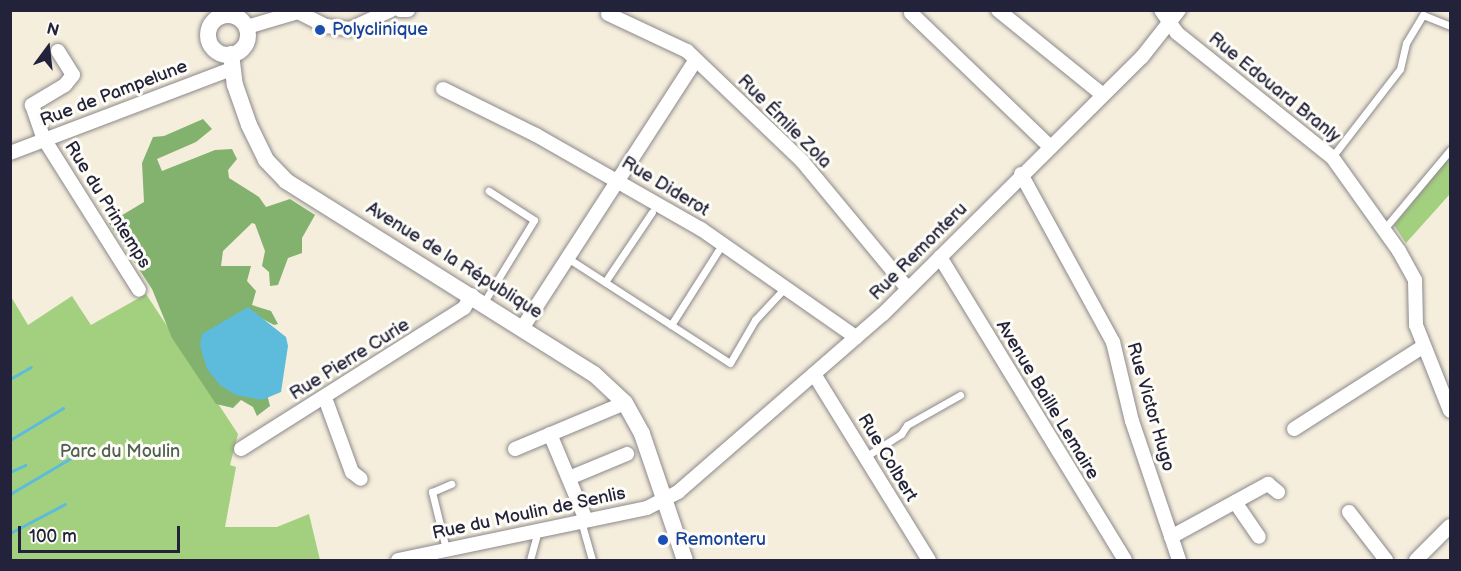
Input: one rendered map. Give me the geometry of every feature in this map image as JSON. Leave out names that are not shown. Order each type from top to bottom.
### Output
[{"type":"street","points":[[247,27],[287,12],[306,14],[326,26],[350,29],[391,10]]},
{"type":"street","points":[[400,10],[408,10]]},
{"type":"street","points":[[998,10],[1103,95]]},
{"type":"street","name":"Rue Edouard Branly","points":[[1161,10],[1170,24],[1332,157],[1384,230],[1415,280],[1416,325],[1450,411]]},
{"type":"street","name":"Rue Remonteru","points":[[666,499],[814,374],[908,289],[1049,146],[1103,95],[1170,24],[1179,10]]},
{"type":"street","points":[[911,12],[1049,146]]},
{"type":"street","name":"Rue Émile Zola","points":[[608,14],[687,51],[802,161],[908,289]]},
{"type":"street","points":[[213,15],[234,15],[247,27],[246,45],[231,62],[210,42],[209,29],[213,15]]},
{"type":"street","name":"Rue du Printemps","points":[[58,51],[73,75],[65,84],[32,105],[45,139],[139,290]]},
{"type":"street","points":[[523,327],[566,257],[696,60]]},
{"type":"street","name":"Rue de Pampelune","points":[[10,153],[231,62]]},
{"type":"street","name":"Avenue de la République","points":[[231,62],[259,147],[286,181],[523,327],[594,374],[625,403],[642,434],[666,499],[685,561]]},
{"type":"street","name":"Rue Diderot","points":[[443,89],[618,180],[701,229],[856,337]]},
{"type":"street","name":"Rue Victor Hugo","points":[[1021,174],[1113,342],[1132,421],[1179,561]]},
{"type":"street","name":"Avenue Baille Lemaire","points":[[940,257],[1125,561]]},
{"type":"street","name":"Rue Pierre Curie","points":[[241,449],[325,398],[478,299]]},
{"type":"street","points":[[1294,429],[1424,346]]},
{"type":"street","name":"Rue Colbert","points":[[814,374],[929,561]]},
{"type":"street","points":[[325,398],[352,472],[361,479]]},
{"type":"street","points":[[515,448],[625,403]]},
{"type":"street","points":[[550,434],[584,520]]},
{"type":"street","points":[[568,478],[627,453]]},
{"type":"street","points":[[1171,537],[1268,484],[1278,492]]},
{"type":"street","name":"Rue du Moulin de Senlis","points":[[398,561],[647,508],[666,499]]},
{"type":"street","points":[[1235,502],[1259,537]]},
{"type":"street","points":[[1349,512],[1386,561]]},
{"type":"street","points":[[1416,561],[1450,526]]},
{"type":"lane","points":[[1332,157],[1400,69],[1406,43],[1423,13],[1450,26]]},
{"type":"lane","points":[[1384,230],[1450,150]]},
{"type":"lane","points":[[478,299],[534,220],[489,191]]},
{"type":"lane","points":[[605,282],[652,212]]},
{"type":"lane","points":[[670,324],[718,251]]},
{"type":"lane","points":[[566,257],[730,363],[755,320],[780,293]]},
{"type":"lane","points":[[866,457],[901,434],[907,425],[960,395]]},
{"type":"lane","points":[[446,549],[432,492],[451,484]]},
{"type":"lane","points":[[584,520],[592,561]]},
{"type":"lane","points":[[530,561],[538,530]]},
{"type":"green space","points":[[203,119],[212,129],[196,142],[157,159],[162,171],[215,150],[232,149],[237,159],[228,170],[229,178],[259,197],[266,207],[290,199],[315,215],[302,238],[302,253],[288,258],[278,285],[270,286],[269,272],[262,266],[265,251],[255,224],[252,223],[223,251],[221,266],[251,266],[247,281],[256,291],[252,305],[271,311],[278,324],[274,325],[246,310],[270,406],[257,416],[253,407],[241,400],[233,408],[216,404],[172,338],[152,289],[109,223],[144,202],[142,163],[153,137],[164,136]]},
{"type":"green space","points":[[1450,156],[1450,194],[1406,243],[1394,225]]},
{"type":"green space","name":"Parc du Moulin","points":[[146,294],[238,434],[230,465],[236,467],[225,527],[277,527],[309,514],[320,560],[11,560],[10,295],[28,325],[72,296],[91,325]]},
{"type":"water","points":[[248,307],[286,337],[288,346],[281,392],[262,400],[236,395],[220,385],[207,369],[200,346],[202,334]]},
{"type":"waterway","points":[[10,379],[31,367]]},
{"type":"waterway","points":[[10,440],[63,408]]},
{"type":"waterway","points":[[10,494],[86,449]]},
{"type":"waterway","points":[[10,472],[25,465]]},
{"type":"waterway","points":[[10,533],[65,504]]},
{"type":"place","name":"Polyclinique","points":[[320,30]]},
{"type":"place","name":"Remonteru","points":[[663,540]]}]
